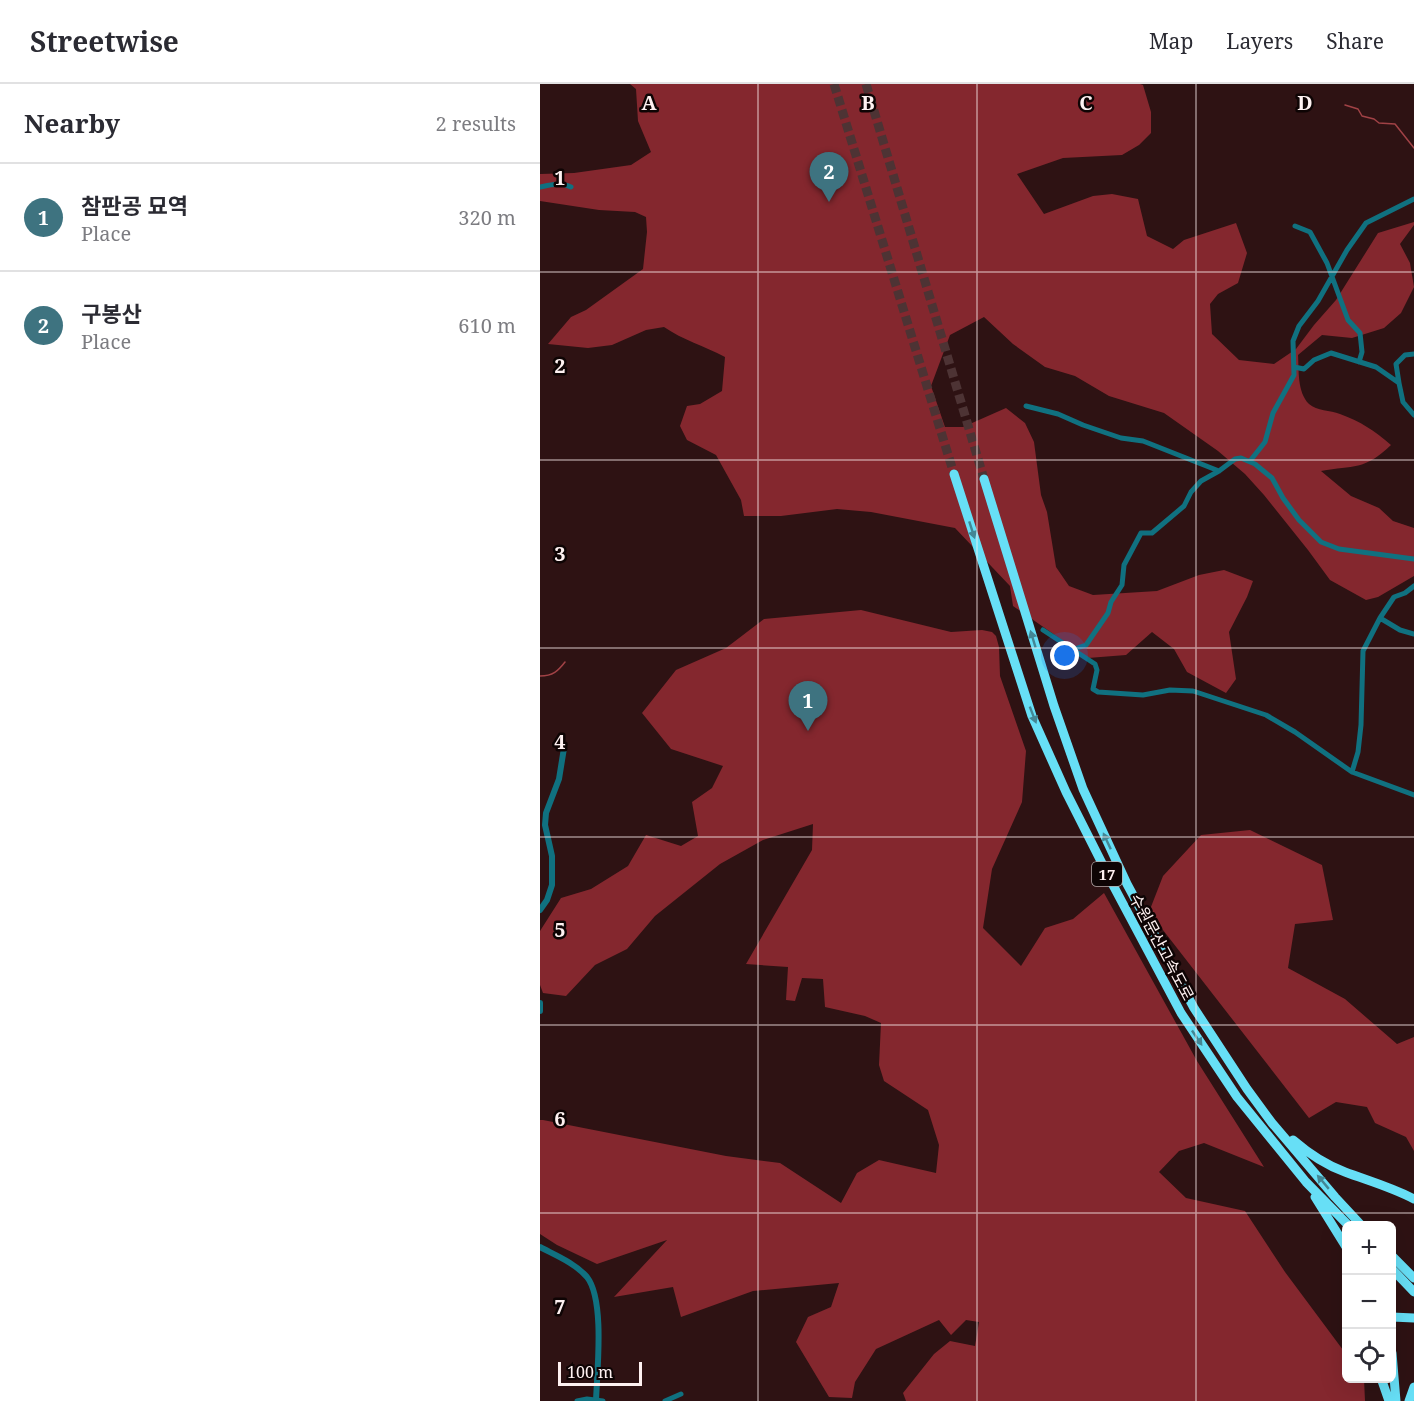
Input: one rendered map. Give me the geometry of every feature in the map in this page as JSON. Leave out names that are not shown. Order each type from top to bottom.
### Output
[{"type":"highway","name":"수원문산고속도로","points":[[954,474],[1032,716],[1098,855],[1181,1013],[1237,1097],[1306,1182],[1344,1221]]},
{"type":"highway","name":"수원문산고속도로","points":[[984,479],[1054,706],[1083,789],[1126,884],[1194,1008],[1247,1089],[1272,1123],[1357,1221]]},
{"type":"highway","points":[[1272,1123],[1304,1149],[1325,1162],[1343,1171],[1393,1188],[1414,1199]]},
{"type":"highway","points":[[1306,1182],[1342,1239]]},
{"type":"highway","points":[[1396,1260],[1414,1278]]},
{"type":"highway","points":[[1396,1273],[1414,1292]]},
{"type":"highway","points":[[1396,1317],[1414,1318]]},
{"type":"highway","points":[[1383,1383],[1389,1401]]},
{"type":"highway","points":[[1394,1383],[1396,1401]]},
{"type":"highway","points":[[1412,1401],[1414,1387]]},
{"type":"street","points":[[540,187],[555,184],[565,184],[571,187]]},
{"type":"street","points":[[1250,461],[1265,442],[1273,413],[1294,375],[1293,341],[1299,326],[1318,301],[1366,223],[1414,198]]},
{"type":"street","points":[[1295,226],[1310,232],[1319,246],[1348,320],[1360,333],[1362,352],[1359,362]]},
{"type":"street","points":[[1294,367],[1304,369],[1314,360],[1331,353],[1376,367],[1399,383]]},
{"type":"street","points":[[1414,354],[1405,355],[1396,364],[1403,402],[1414,415]]},
{"type":"street","points":[[1026,406],[1058,414],[1121,438],[1143,441],[1219,471]]},
{"type":"street","points":[[1072,650],[1086,645],[1108,614],[1111,603],[1122,585],[1124,566],[1141,533],[1152,533],[1184,506],[1201,481],[1235,459],[1250,461],[1272,478],[1299,520],[1322,542],[1340,549],[1414,560]]},
{"type":"street","points":[[1352,772],[1358,752],[1361,725],[1363,651],[1394,597],[1414,586]]},
{"type":"street","points":[[1380,618],[1400,630],[1414,634]]},
{"type":"street","points":[[1043,630],[1095,664],[1097,670],[1093,689],[1098,692],[1143,695],[1170,690],[1193,691],[1266,715],[1295,732],[1352,772],[1414,795]]},
{"type":"street","points":[[540,910],[547,900],[552,885],[552,856],[544,825],[546,813],[559,779],[564,748]]},
{"type":"street","points":[[540,1002],[540,1011]]},
{"type":"street","points":[[540,1247],[577,1268],[587,1278],[595,1293],[597,1310],[596,1401]]},
{"type":"street","points":[[665,1401],[681,1394]]},
{"type":"street","points":[[577,1401],[587,1399],[603,1401]]},
{"type":"shaded area","points":[[630,84],[1143,85],[1151,112],[1151,133],[1139,145],[1122,155],[1063,158],[1017,174],[1044,214],[1093,196],[1112,194],[1138,199],[1147,236],[1173,249],[1184,240],[1236,223],[1247,253],[1238,283],[1218,294],[1210,304],[1212,334],[1239,360],[1274,364],[1296,349],[1336,300],[1378,233],[1414,222],[1400,244],[1410,263],[1414,287],[1401,313],[1384,328],[1352,338],[1322,335],[1298,355],[1302,393],[1309,404],[1354,420],[1391,445],[1373,459],[1358,466],[1321,471],[1351,496],[1379,508],[1393,521],[1414,528],[1414,576],[1378,597],[1366,600],[1330,580],[1264,495],[1245,474],[1218,451],[1164,413],[1109,396],[1075,376],[1045,367],[1013,344],[984,317],[950,335],[931,386],[945,427],[963,427],[1006,408],[1025,423],[1034,442],[1041,495],[1047,512],[1056,567],[1069,586],[1093,595],[1157,591],[1199,575],[1224,570],[1253,581],[1229,632],[1236,679],[1226,693],[1187,672],[1174,649],[1152,632],[1126,655],[1088,658],[1013,606],[1010,586],[955,528],[871,512],[837,509],[781,516],[744,516],[741,500],[716,455],[687,440],[680,426],[687,406],[700,404],[722,391],[725,357],[664,327],[646,330],[612,345],[588,348],[548,344],[571,317],[586,310],[643,269],[647,232],[646,217],[635,212],[599,210],[540,201],[540,174],[574,173],[631,165],[651,152],[638,121],[636,89]]},
{"type":"shaded area","points":[[861,610],[951,632],[982,630],[992,632],[996,636],[999,647],[1000,676],[1026,751],[1022,802],[992,869],[983,928],[1021,966],[1045,928],[1073,919],[1104,893],[1197,1061],[1264,1167],[1204,1143],[1179,1151],[1159,1172],[1186,1198],[1245,1211],[1285,1272],[1342,1349],[1342,1383],[1364,1383],[1365,1401],[906,1401],[903,1393],[934,1354],[950,1341],[975,1346],[979,1322],[966,1320],[951,1335],[939,1320],[876,1349],[855,1382],[852,1398],[829,1397],[796,1342],[808,1317],[831,1307],[839,1283],[753,1291],[681,1317],[673,1287],[614,1297],[667,1240],[597,1264],[557,1245],[540,1234],[540,1120],[726,1156],[780,1163],[841,1203],[857,1173],[879,1160],[936,1173],[939,1145],[928,1110],[884,1081],[879,1065],[881,1023],[865,1016],[825,1007],[823,979],[802,978],[795,1001],[786,1000],[788,967],[746,964],[812,850],[813,824],[763,840],[720,864],[655,916],[627,949],[595,965],[566,996],[543,993],[540,985],[540,931],[561,898],[591,889],[628,866],[646,835],[681,846],[698,836],[692,802],[712,788],[723,766],[671,749],[642,713],[676,670],[726,648],[764,619]]},
{"type":"shaded area","points":[[1250,830],[1322,865],[1333,920],[1295,924],[1288,968],[1345,999],[1397,1044],[1414,1037],[1414,1151],[1406,1137],[1375,1123],[1367,1107],[1336,1102],[1309,1118],[1149,912],[1163,876],[1201,835]]},
{"type":"waterway","points":[[1345,105],[1358,109],[1362,116],[1379,123],[1395,124],[1414,148]]},
{"type":"waterway","points":[[540,676],[555,672],[565,662]]},
{"type":"tunnel","points":[[834,84],[954,474]]},
{"type":"tunnel","points":[[866,84],[984,479]]},
{"type":"place","name":"구봉산","points":[[829,202]]},
{"type":"place","name":"참판공 묘역","points":[[808,731]]}]
